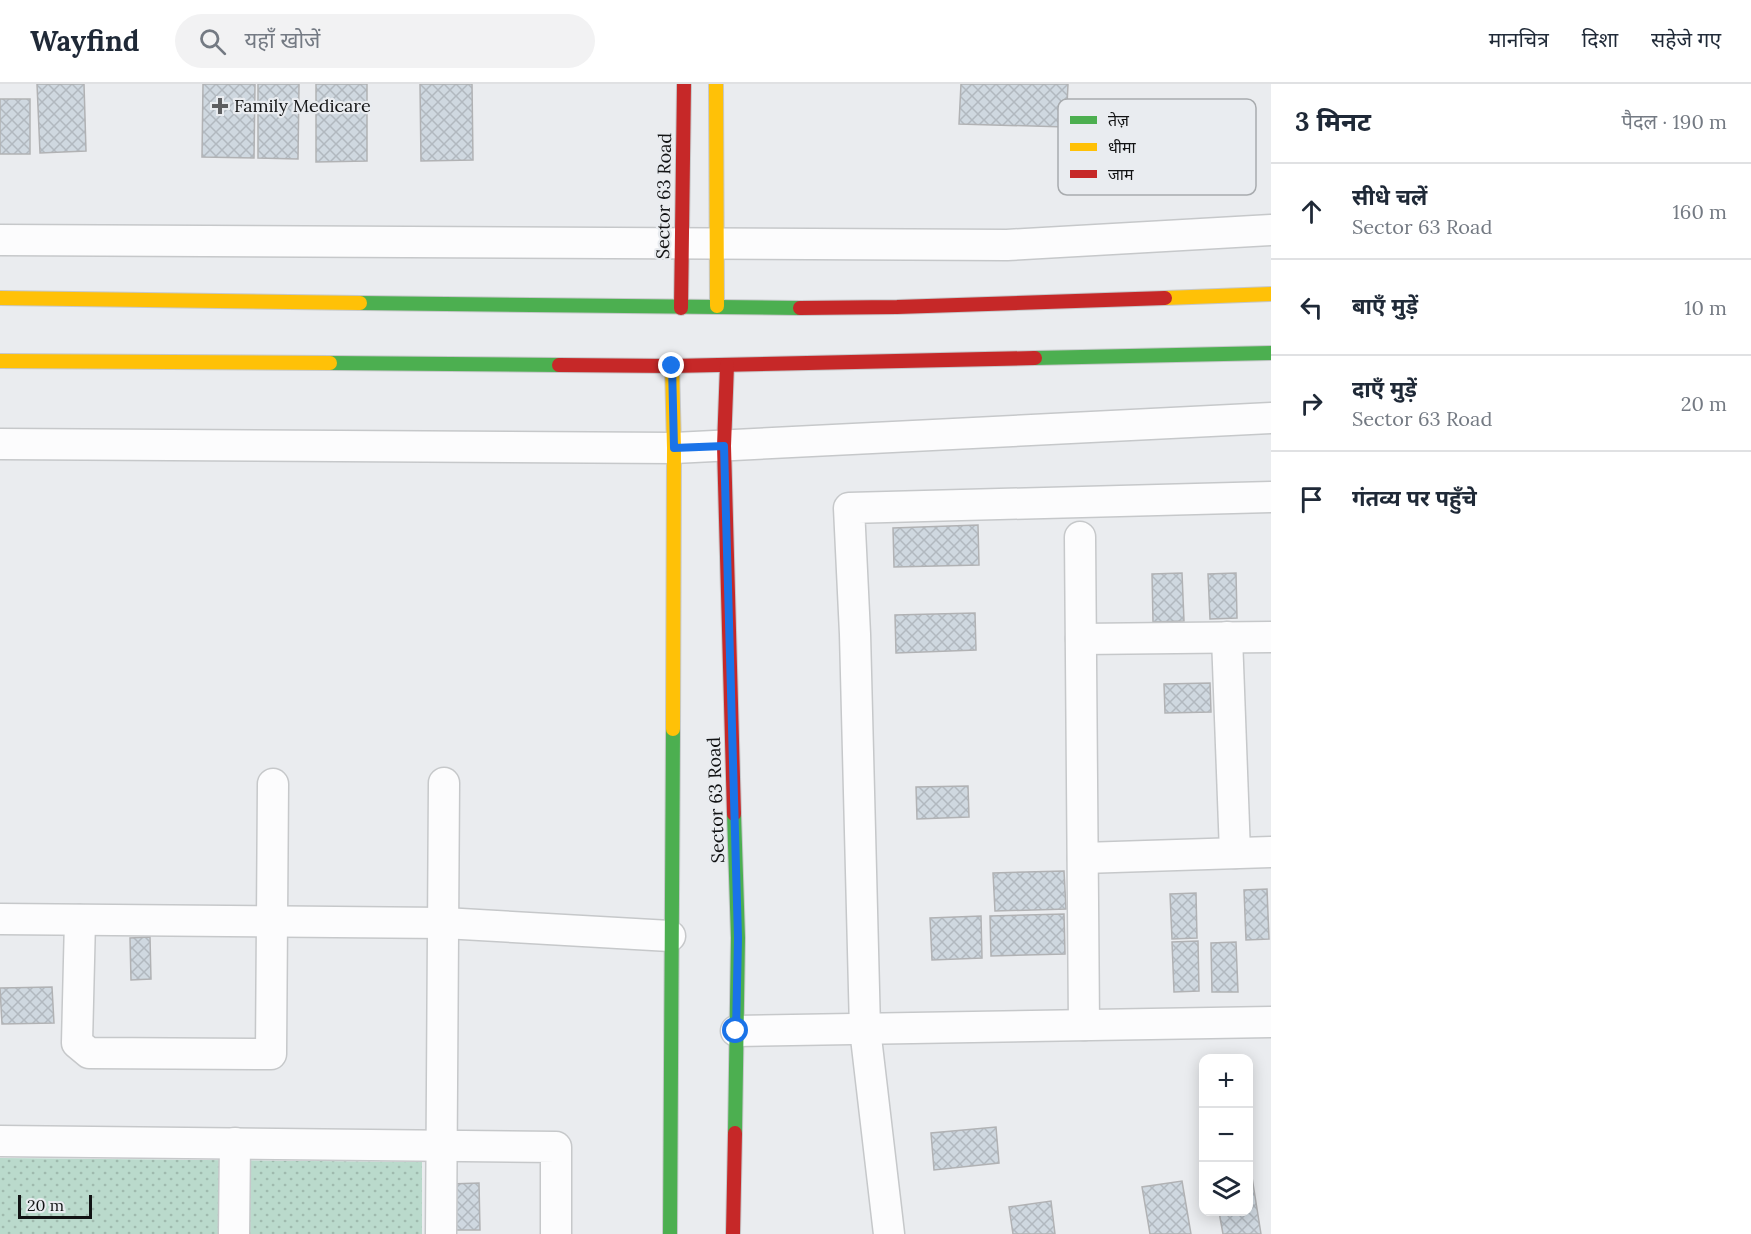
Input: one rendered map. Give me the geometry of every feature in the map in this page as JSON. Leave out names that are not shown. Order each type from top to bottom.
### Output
[{"type":"street","name":"Sector 63 Road","points":[[681,308],[684,84]]},
{"type":"street","points":[[716,84],[717,306]]},
{"type":"street","points":[[0,240],[1007,246],[1271,230]]},
{"type":"street","points":[[0,298],[681,308],[717,306],[747,309],[897,307],[1271,294]]},
{"type":"street","points":[[0,361],[672,366],[1271,353]]},
{"type":"street","name":"Sector 63 Road","points":[[727,365],[724,446],[738,938],[733,1234]]},
{"type":"street","points":[[670,1234],[674,448],[672,366]]},
{"type":"street","points":[[0,444],[674,448],[1271,418]]},
{"type":"street","points":[[889,1234],[865,1029],[849,508],[1271,497]]},
{"type":"street","points":[[1080,537],[1084,1025]]},
{"type":"street","points":[[1227,637],[1235,853]]},
{"type":"street","points":[[1081,639],[1271,637]]},
{"type":"street","points":[[441,1234],[444,783]]},
{"type":"street","points":[[80,920],[76,1043],[89,1053],[271,1054],[273,784]]},
{"type":"street","points":[[1083,858],[1271,852]]},
{"type":"street","points":[[0,919],[444,923],[670,936]]},
{"type":"street","points":[[736,1031],[1271,1022]]},
{"type":"street","points":[[0,1141],[556,1147],[556,1234]]},
{"type":"street","points":[[234,1234],[235,1143]]},
{"type":"green space","points":[[0,1158],[422,1162],[422,1234],[0,1234]]},
{"type":"building","points":[[37,84],[84,84],[86,151],[40,153]]},
{"type":"building","points":[[203,84],[255,84],[254,158],[202,157]]},
{"type":"building","points":[[258,84],[299,84],[298,159],[258,158]]},
{"type":"building","points":[[316,84],[367,84],[367,161],[316,162]]},
{"type":"building","points":[[420,84],[472,84],[473,160],[421,161]]},
{"type":"building","points":[[961,84],[1068,84],[1067,99],[1058,99],[1058,127],[959,124]]},
{"type":"building","points":[[0,99],[30,99],[30,154],[0,154]]},
{"type":"building","points":[[978,525],[979,565],[894,567],[893,528]]},
{"type":"building","points":[[1182,573],[1184,621],[1153,622],[1152,574]]},
{"type":"building","points":[[1236,573],[1237,618],[1210,619],[1208,574]]},
{"type":"building","points":[[975,613],[976,650],[896,653],[895,615]]},
{"type":"building","points":[[1210,683],[1211,712],[1165,713],[1164,684]]},
{"type":"building","points":[[968,786],[969,817],[917,819],[916,787]]},
{"type":"building","points":[[1064,871],[1066,909],[995,911],[993,873]]},
{"type":"building","points":[[1267,889],[1269,939],[1246,940],[1244,890]]},
{"type":"building","points":[[1196,893],[1197,938],[1172,939],[1170,894]]},
{"type":"building","points":[[1064,914],[1065,954],[991,956],[990,916]]},
{"type":"building","points":[[981,916],[982,958],[932,960],[930,918]]},
{"type":"building","points":[[150,937],[151,979],[131,980],[130,938]]},
{"type":"building","points":[[1198,941],[1199,991],[1174,992],[1172,942]]},
{"type":"building","points":[[1236,942],[1238,992],[1212,992],[1211,943]]},
{"type":"building","points":[[52,987],[54,1023],[2,1024],[0,988]]},
{"type":"building","points":[[996,1127],[999,1163],[934,1170],[931,1133]]},
{"type":"building","points":[[1182,1181],[1191,1234],[1150,1234],[1142,1187]]},
{"type":"building","points":[[479,1183],[480,1230],[451,1230],[450,1184]]},
{"type":"building","points":[[1253,1184],[1261,1234],[1223,1234],[1220,1216],[1253,1216]]},
{"type":"building","points":[[1051,1201],[1055,1234],[1013,1234],[1009,1207]]},
{"type":"traffic: fast","points":[[360,303],[800,308]]},
{"type":"traffic: fast","points":[[1035,358],[1271,353]]},
{"type":"traffic: fast","points":[[330,363],[559,365]]},
{"type":"traffic: fast","points":[[670,1234],[673,729]]},
{"type":"traffic: fast","points":[[734,814],[738,938],[735,1133]]},
{"type":"traffic: slow","points":[[716,84],[717,306]]},
{"type":"traffic: slow","points":[[1165,298],[1271,294]]},
{"type":"traffic: slow","points":[[0,298],[360,303]]},
{"type":"traffic: slow","points":[[0,361],[330,363]]},
{"type":"traffic: slow","points":[[672,366],[673,729]]},
{"type":"traffic: jam","points":[[681,308],[684,84]]},
{"type":"traffic: jam","points":[[800,308],[1165,298]]},
{"type":"traffic: jam","points":[[559,365],[672,366],[1035,358]]},
{"type":"traffic: jam","points":[[727,365],[724,446],[734,814]]},
{"type":"traffic: jam","points":[[733,1234],[735,1133]]},
{"type":"place","name":"Family Medicare","points":[[220,106]]},
{"type":"route","points":[[672,366],[674,448],[724,446],[738,938],[736,1031]]}]
